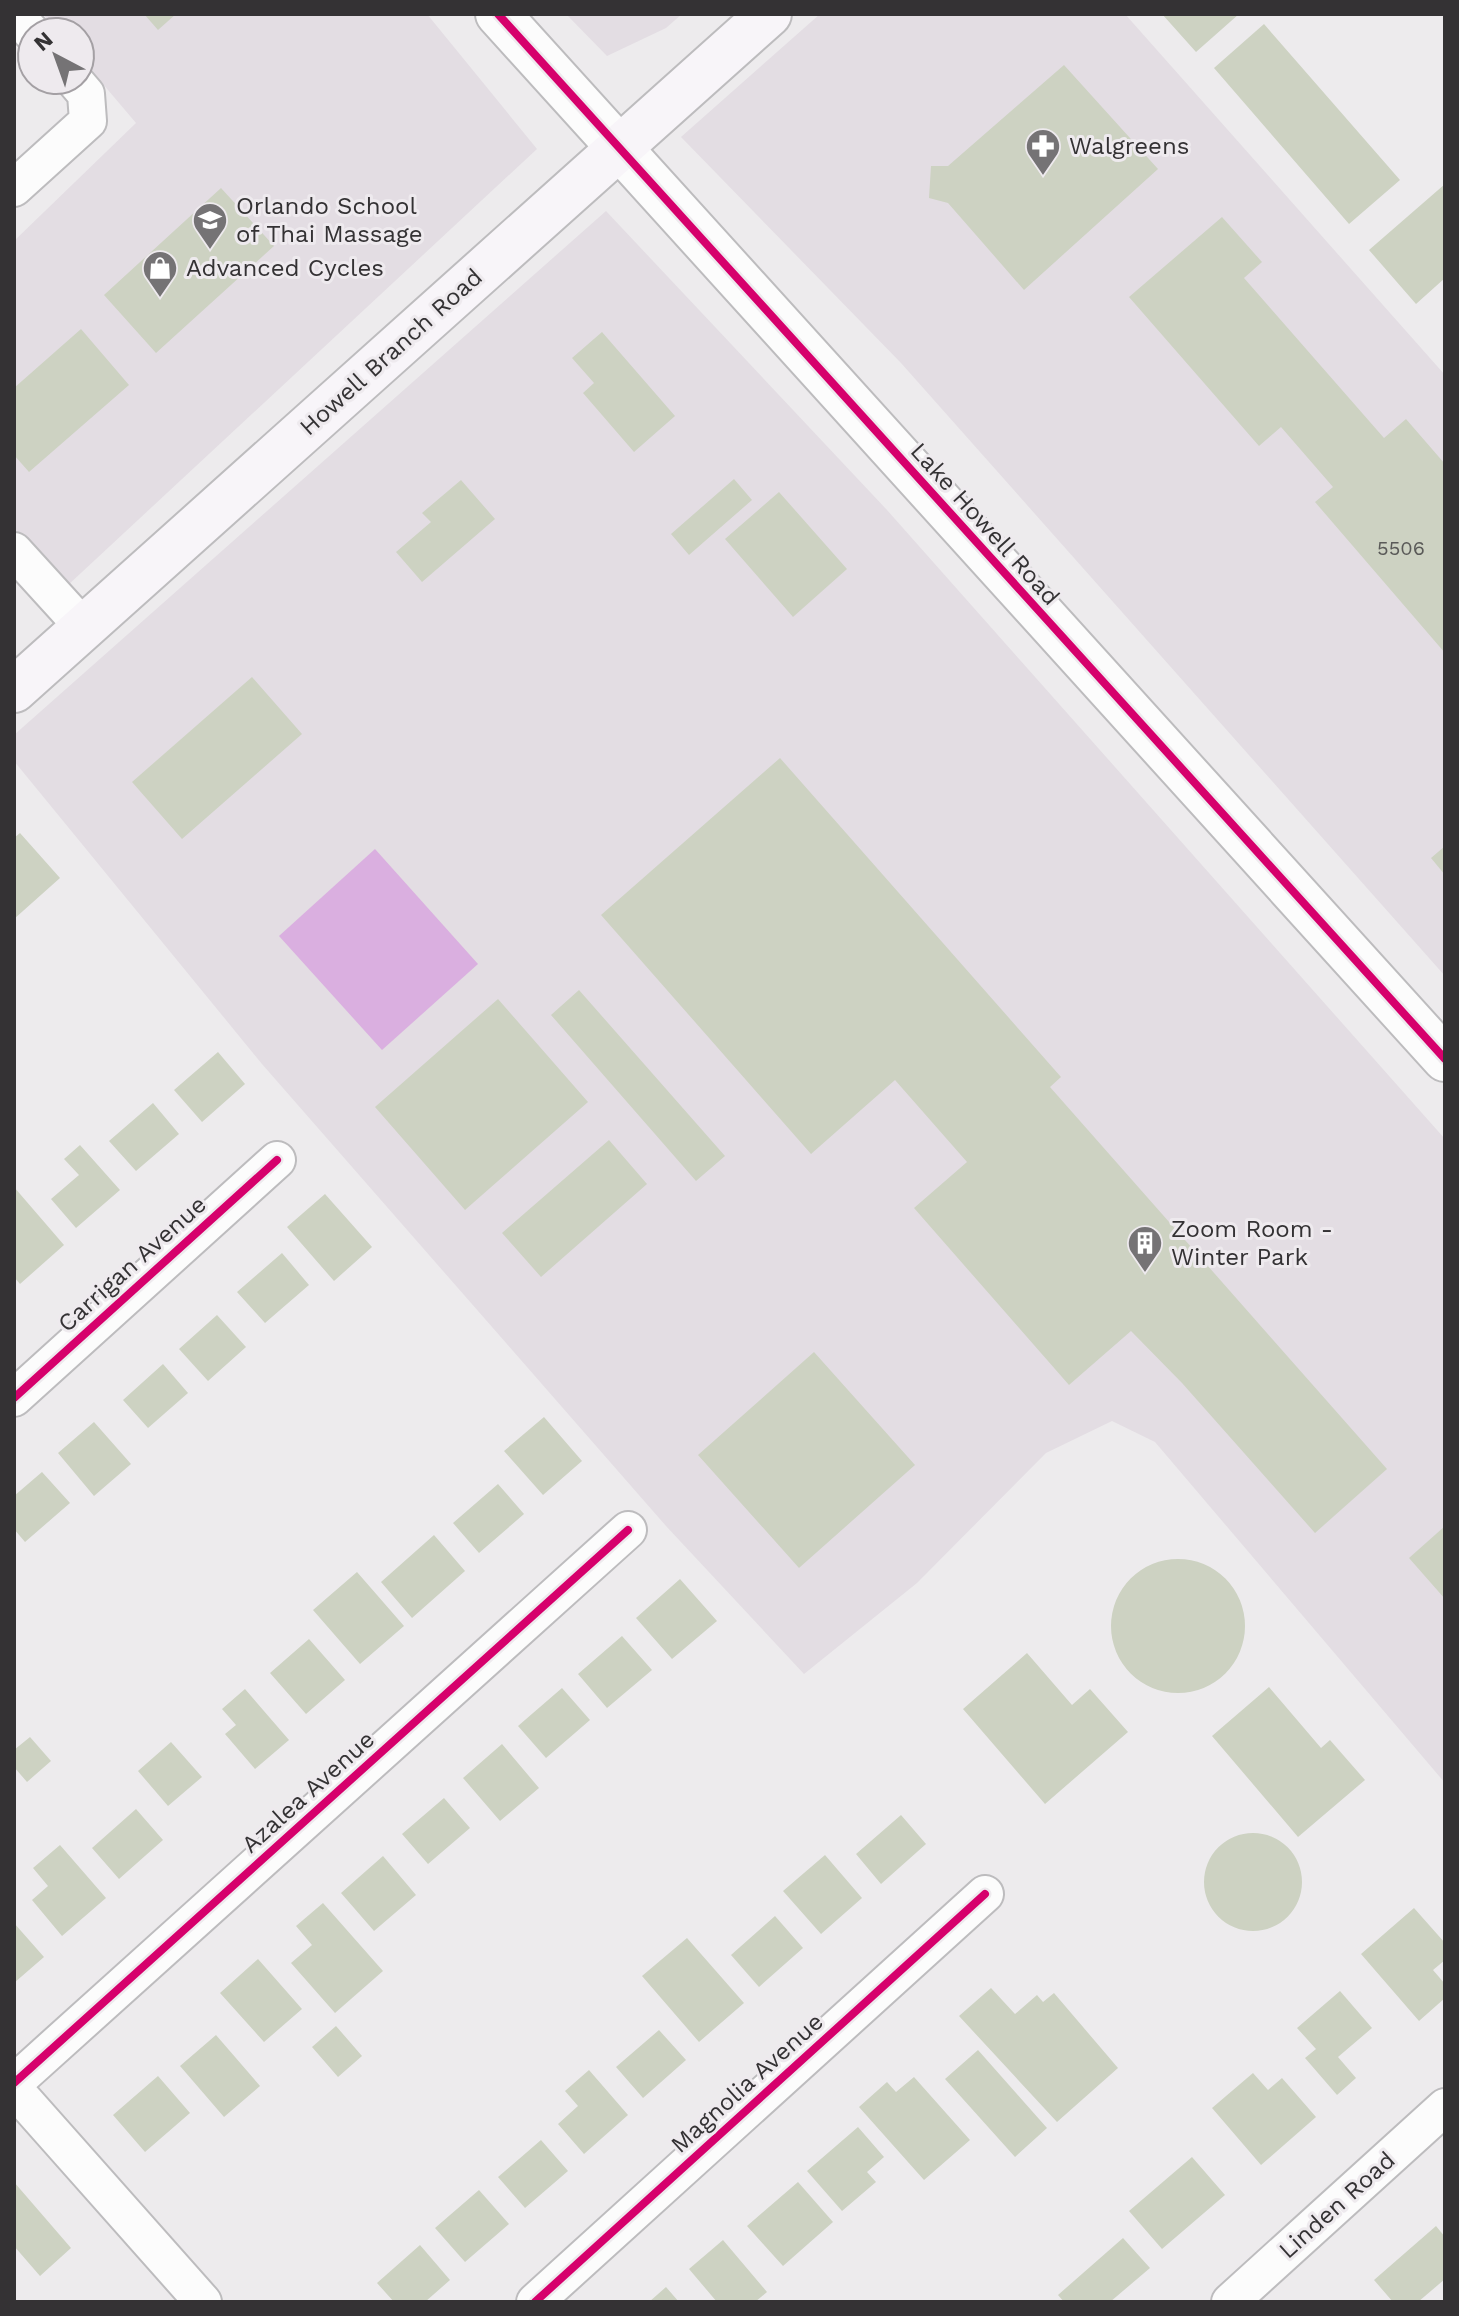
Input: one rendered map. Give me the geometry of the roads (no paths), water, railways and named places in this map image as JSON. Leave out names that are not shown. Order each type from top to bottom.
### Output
[{"type":"main road","name":"Howell Branch Road","points":[[14,690],[769,14]]},
{"type":"street","name":"Lake Howell Road","points":[[498,14],[1445,1059]]},
{"type":"street","points":[[14,188],[88,121],[86,96]]},
{"type":"street","points":[[14,551],[85,629]]},
{"type":"street","name":"Carrigan Avenue","points":[[14,1398],[277,1160]]},
{"type":"street","name":"Azalea Avenue","points":[[14,2083],[628,1530]]},
{"type":"street","name":"Magnolia Avenue","points":[[535,2302],[985,1894]]},
{"type":"street","points":[[14,2089],[203,2302]]},
{"type":"street","name":"Linden Road","points":[[1230,2302],[1445,2107]]},
{"type":"place","name":"Walgreens","points":[[1043,177]]},
{"type":"place","name":"Orlando School of Thai Massage","points":[[210,251]]},
{"type":"place","name":"Advanced Cycles","points":[[160,299]]},
{"type":"place","name":"Zoom Room - Winter Park","points":[[1145,1274]]}]
